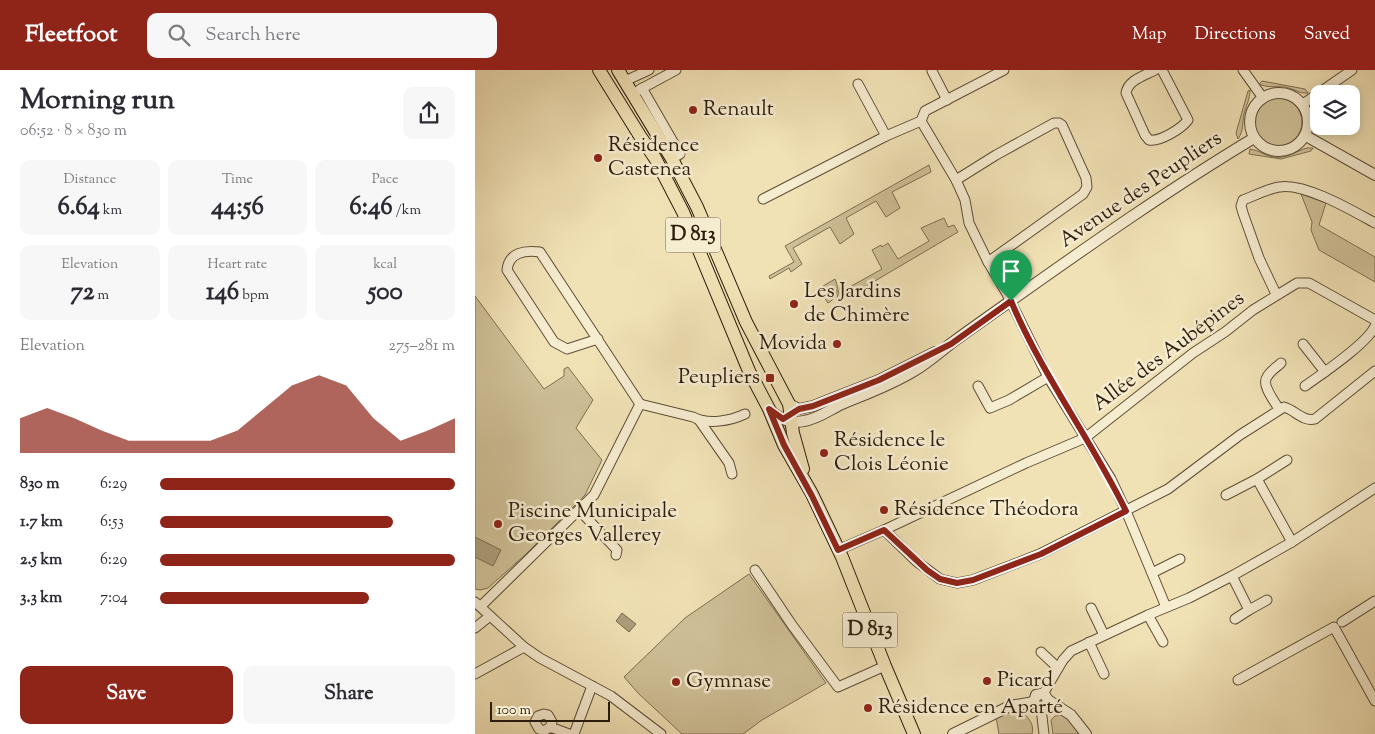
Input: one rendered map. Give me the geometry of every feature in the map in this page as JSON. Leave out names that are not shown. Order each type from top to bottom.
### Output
[{"type":"main road","name":"D 813","points":[[618,70],[623,83],[637,91],[676,156],[745,322],[789,416],[784,445],[811,494],[838,550],[914,734]]},
{"type":"main road","name":"D 813","points":[[601,74],[655,158],[671,187],[695,238],[749,371],[769,409],[789,416]]},
{"type":"main road","points":[[601,74],[613,83],[623,83],[618,94],[620,103]]},
{"type":"street","points":[[623,83],[649,70]]},
{"type":"street","points":[[637,91],[676,70]]},
{"type":"street","points":[[763,199],[886,136],[921,121],[925,111],[1004,70]]},
{"type":"street","points":[[1155,70],[1133,81],[1127,87],[1125,93],[1145,134],[1149,140],[1154,141],[1183,128],[1188,120],[1161,70]]},
{"type":"street","points":[[1243,70],[1263,98]]},
{"type":"street","points":[[1303,104],[1352,70]]},
{"type":"street","points":[[932,71],[947,100]]},
{"type":"street","points":[[858,84],[886,136]]},
{"type":"street","points":[[1275,93],[1285,93],[1293,96],[1303,104],[1307,111],[1309,125],[1306,136],[1301,143],[1292,149],[1282,152],[1266,149],[1254,138],[1250,127],[1250,118],[1253,108],[1263,98],[1275,93]]},
{"type":"street","points":[[921,121],[956,180],[965,200],[969,223],[988,262],[1011,301],[1048,377],[1111,479],[1166,607]]},
{"type":"street","points":[[956,180],[1054,123],[1063,125],[1086,178],[1087,187],[1083,194],[988,262]]},
{"type":"street","points":[[1306,136],[1375,175]]},
{"type":"street","name":"Avenue des Peupliers","points":[[789,416],[803,422],[815,418],[891,383],[933,359],[1011,301],[1159,199],[1254,138]]},
{"type":"street","points":[[1276,294],[1259,258],[1243,214],[1241,206],[1243,200],[1278,187],[1293,187],[1335,200],[1375,223]]},
{"type":"street","points":[[598,340],[567,349],[554,342],[507,270],[508,263],[513,256],[527,250],[540,252],[598,340],[640,404],[699,420],[734,420],[745,414]]},
{"type":"street","name":"Allée des Aubépines","points":[[838,550],[1026,463],[1085,438],[1193,353],[1276,294],[1297,283],[1309,283],[1375,320]]},
{"type":"street","points":[[1305,386],[1368,337],[1375,326]]},
{"type":"street","name":"Avenue des Peupliers","points":[[789,416],[879,380],[951,344]]},
{"type":"street","points":[[1303,344],[1325,372]]},
{"type":"street","points":[[1279,409],[1265,381],[1266,377],[1281,362]]},
{"type":"street","points":[[884,530],[927,570],[940,579],[957,583],[987,575],[1041,554],[1167,489],[1240,435],[1279,409],[1284,407],[1290,409],[1306,419],[1315,418],[1375,371]]},
{"type":"street","points":[[978,386],[990,408],[1009,400],[1048,377]]},
{"type":"street","points":[[640,404],[594,496],[478,604],[524,647],[540,658],[611,696],[661,734]]},
{"type":"street","points":[[699,420],[729,463],[732,474]]},
{"type":"street","points":[[1226,494],[1257,479],[1287,460]]},
{"type":"street","points":[[1257,479],[1292,542]]},
{"type":"street","points":[[1044,734],[1042,701],[1058,668],[1071,651],[1189,598],[1232,576],[1292,542],[1375,488]]},
{"type":"street","points":[[580,511],[617,550],[616,555]]},
{"type":"street","points":[[1152,573],[1180,559]]},
{"type":"street","points":[[755,570],[784,614],[838,687],[885,666]]},
{"type":"street","points":[[1232,576],[1249,610]]},
{"type":"street","points":[[1235,619],[1267,600]]},
{"type":"street","points":[[1342,622],[1375,601]]},
{"type":"street","points":[[1091,608],[1104,635]]},
{"type":"street","points":[[1148,615],[1163,642]]},
{"type":"street","points":[[475,628],[493,618]]},
{"type":"street","points":[[1238,680],[1334,627],[1375,701]]},
{"type":"street","points":[[1089,642],[1104,674]]},
{"type":"street","points":[[475,674],[524,647]]},
{"type":"street","points":[[1041,652],[1058,668]]},
{"type":"street","points":[[574,734],[592,686]]},
{"type":"street","points":[[953,734],[1010,706],[1042,701],[1071,715],[1086,734]]},
{"type":"street","points":[[550,728],[569,734]]},
{"type":"shaded area","points":[[1262,81],[1305,89],[1308,93],[1259,84]]},
{"type":"shaded area","points":[[1250,90],[1242,130],[1238,139],[1236,133],[1248,91]]},
{"type":"shaded area","points":[[1278,98],[1287,100],[1295,105],[1300,113],[1302,122],[1300,131],[1295,139],[1287,144],[1278,146],[1269,144],[1261,139],[1256,131],[1254,122],[1256,113],[1261,105],[1269,100]]},
{"type":"shaded area","points":[[1307,148],[1313,148],[1311,151],[1281,159],[1249,154],[1250,149],[1278,157],[1287,156]]},
{"type":"shaded area","points":[[929,165],[931,172],[892,192],[900,208],[886,217],[876,201],[846,218],[854,234],[840,244],[830,227],[793,248],[802,264],[791,272],[789,268],[770,279],[769,276],[794,262],[785,246]]},
{"type":"shaded area","points":[[1301,194],[1326,203],[1319,225],[1375,257],[1375,282],[1319,250],[1311,230],[1312,222]]},
{"type":"shaded area","points":[[944,218],[948,227],[954,225],[958,232],[841,301],[837,298],[840,286],[843,284],[846,289],[882,269],[872,250],[888,243],[898,259],[929,241],[921,228]]},
{"type":"shaded area","points":[[835,279],[837,293],[834,299],[828,303],[818,289]]},
{"type":"shaded area","points":[[475,296],[544,389],[564,376],[564,369],[568,367],[593,400],[576,428],[602,460],[585,495],[525,555],[488,588],[480,590],[475,589]]},
{"type":"shaded area","points":[[475,537],[501,550],[493,566],[475,557]]},
{"type":"shaded area","points":[[749,574],[826,683],[762,720],[743,734],[682,734],[639,694],[624,677],[685,618]]},
{"type":"shaded area","points":[[622,613],[636,624],[629,632],[616,621]]},
{"type":"shaded area","points":[[1020,709],[1031,723],[1032,734],[999,734],[996,717]]},
{"type":"shaded area","points":[[1062,715],[1075,724],[1083,734],[1053,734],[1051,720],[1055,716]]},
{"type":"place","name":"Renault","points":[[693,110]]},
{"type":"place","name":"Résidence Castenea","points":[[598,158]]},
{"type":"place","name":"Les Jardins de Chimère","points":[[794,304]]},
{"type":"place","name":"Movida","points":[[837,344]]},
{"type":"place","name":"Peupliers","points":[[770,378]]},
{"type":"place","name":"Résidence le Clois Léonie","points":[[824,453]]},
{"type":"place","name":"Résidence Théodora","points":[[884,510]]},
{"type":"place","name":"Piscine Municipale Georges Vallerey","points":[[498,524]]},
{"type":"place","name":"Picard","points":[[987,681]]},
{"type":"place","name":"Gymnase","points":[[676,682]]},
{"type":"place","name":"Résidence en Aparté","points":[[868,708]]},
{"type":"route","points":[[1011,301],[1048,377],[1111,479],[1126,511],[1041,554],[973,580],[957,583],[940,579],[927,570],[884,530],[838,550],[812,496],[784,445],[769,409],[783,419],[791,412],[805,409],[879,380],[951,344],[1011,301]]}]
